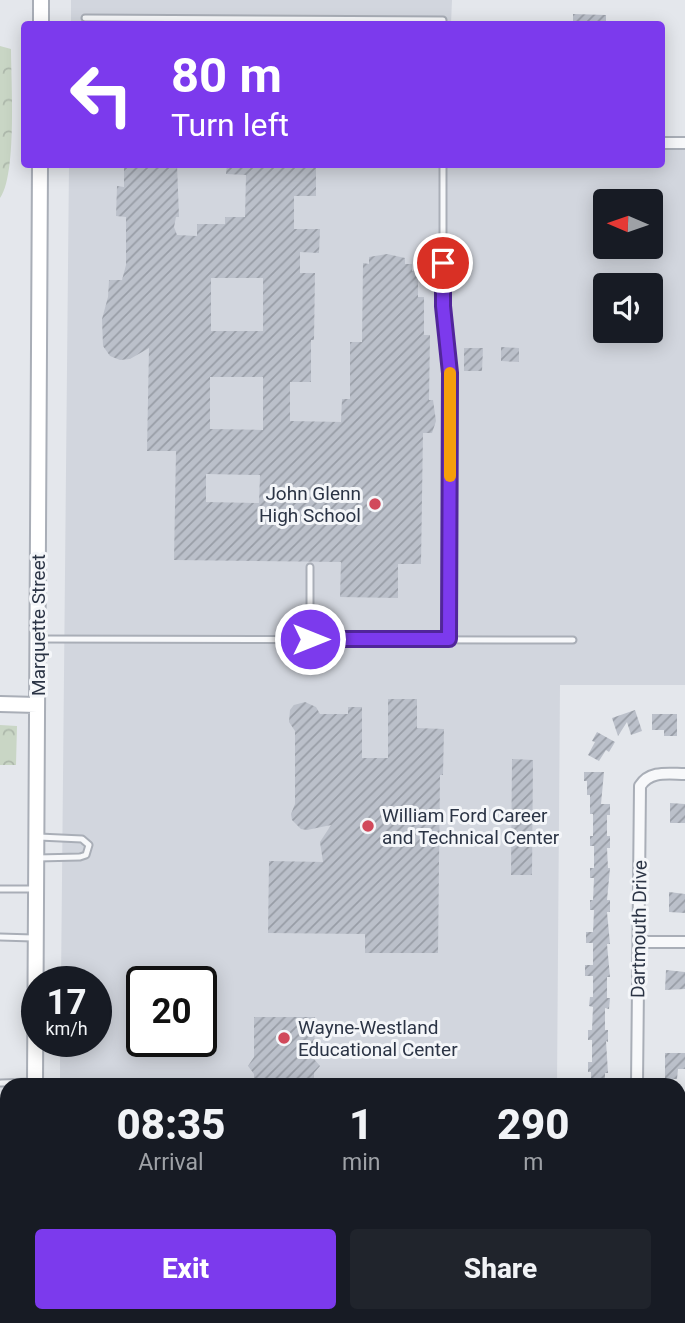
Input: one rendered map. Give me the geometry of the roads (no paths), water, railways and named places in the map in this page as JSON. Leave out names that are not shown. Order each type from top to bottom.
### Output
[{"type":"street","points":[[41,0],[41,21]]},
{"type":"street","points":[[665,143],[685,143]]},
{"type":"street","name":"Marquette Street","points":[[35,1078],[40,168]]},
{"type":"street","points":[[0,704],[37,705]]},
{"type":"street","name":"Dartmouth Drive","points":[[637,1078],[639,794],[643,781],[649,777],[685,774]]},
{"type":"street","points":[[639,942],[685,942]]},
{"type":"lane","points":[[85,18],[443,21]]},
{"type":"lane","points":[[443,168],[443,306],[450,373],[449,639]]},
{"type":"lane","points":[[310,567],[310,639]]},
{"type":"lane","points":[[37,639],[573,640]]},
{"type":"lane","points":[[37,837],[82,839],[89,845],[86,855],[80,858],[37,858]]},
{"type":"lane","points":[[0,890],[37,889]]},
{"type":"lane","points":[[0,937],[37,938]]},
{"type":"place","name":"John Glenn High School","points":[[375,504]]},
{"type":"place","name":"William Ford Career and Technical Center","points":[[368,826]]},
{"type":"place","name":"Wayne-Westland Educational Center","points":[[284,1038]]}]
